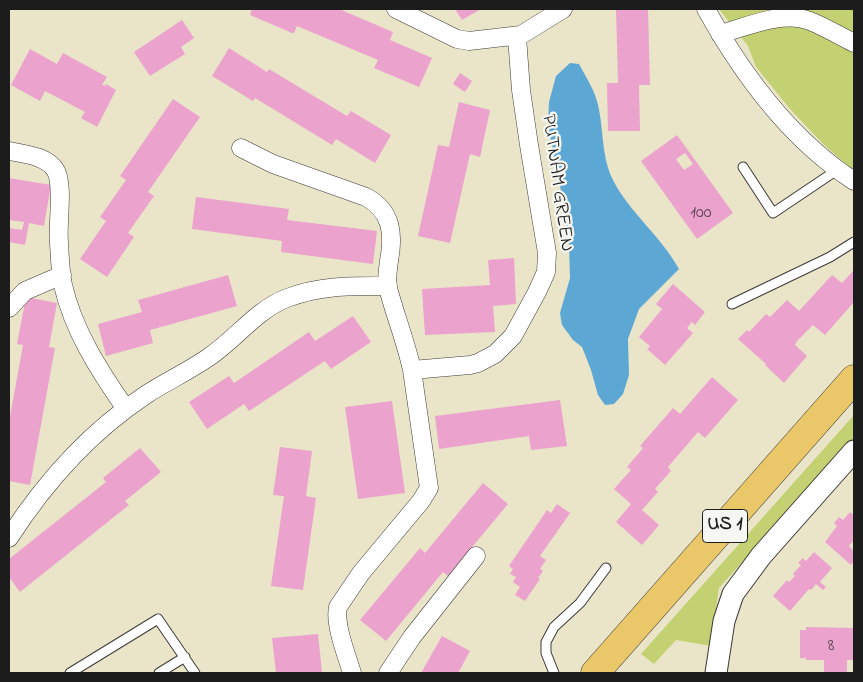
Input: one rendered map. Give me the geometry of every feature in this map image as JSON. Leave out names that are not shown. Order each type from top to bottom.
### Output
[{"type":"main road","name":"US 1","points":[[595,673],[854,379]]},
{"type":"street","points":[[396,9],[457,39],[468,41],[517,37],[563,9]]},
{"type":"street","points":[[706,9],[720,34],[756,86],[798,136],[837,170],[854,181]]},
{"type":"street","points":[[720,34],[769,19],[791,18],[808,20],[854,44]]},
{"type":"street","name":"PUTNAM GREEN","points":[[412,370],[478,363],[495,354],[516,330],[546,272],[547,252],[521,90],[517,37]]},
{"type":"street","points":[[241,148],[273,164],[366,197],[377,204],[386,216],[392,230],[387,275],[388,286],[405,340],[412,370],[429,488],[425,496],[361,572],[338,607],[339,625],[352,673]]},
{"type":"street","points":[[9,152],[41,159],[56,171],[60,188],[59,241],[62,275],[72,313],[106,380],[126,409]]},
{"type":"street","points":[[9,308],[25,291],[62,275]]},
{"type":"street","points":[[9,538],[49,484],[78,451],[126,409],[148,393],[208,358],[270,306],[298,295],[331,286],[388,286]]},
{"type":"street","points":[[716,673],[724,622],[733,594],[761,556],[854,451]]},
{"type":"street","points":[[388,673],[412,637],[476,556]]},
{"type":"lane","points":[[743,168],[773,213],[837,170]]},
{"type":"lane","points":[[732,304],[830,257],[854,242]]},
{"type":"lane","points":[[554,673],[546,653],[546,642],[554,627],[580,603],[606,568]]},
{"type":"lane","points":[[70,673],[158,618],[195,673]]},
{"type":"lane","points":[[159,673],[185,657]]},
{"type":"green space","points":[[719,9],[854,9],[854,171],[824,145],[790,109],[756,67],[748,46]]},
{"type":"green space","points":[[854,415],[854,438],[719,588],[711,646],[676,640],[654,664],[641,654]]},
{"type":"water","points":[[570,63],[579,64],[595,95],[600,114],[606,162],[613,180],[628,203],[672,257],[679,269],[639,309],[628,339],[629,375],[623,394],[614,404],[605,405],[598,395],[582,347],[573,340],[562,325],[560,313],[570,278],[569,244],[548,125],[549,102],[556,76]]},
{"type":"building","points":[[252,9],[339,9],[393,32],[390,40],[432,58],[419,87],[374,68],[378,60],[297,26],[294,33],[292,33],[250,15]]},
{"type":"building","points":[[455,9],[481,9],[462,20]]},
{"type":"building","points":[[616,9],[648,9],[650,85],[639,85],[640,131],[608,131],[607,83],[618,83]]},
{"type":"building","points":[[182,20],[194,38],[181,47],[185,54],[150,76],[134,52]]},
{"type":"building","points":[[229,48],[267,72],[269,69],[347,116],[351,111],[391,135],[375,163],[336,139],[332,145],[255,98],[253,101],[212,76]]},
{"type":"building","points":[[30,49],[57,64],[63,53],[107,77],[102,85],[105,86],[106,84],[116,90],[97,127],[81,118],[85,112],[45,91],[40,101],[11,85]]},
{"type":"building","points":[[460,73],[472,81],[465,92],[453,84]]},
{"type":"building","points":[[173,99],[200,117],[148,192],[154,196],[128,233],[134,237],[107,277],[80,259],[106,221],[100,217],[126,180],[120,176]]},
{"type":"building","points":[[459,102],[490,110],[480,157],[470,154],[450,243],[418,236],[438,145],[449,147]]},
{"type":"building","points":[[677,135],[733,213],[697,239],[641,161]],"holes":[[[685,153],[693,164],[684,170],[676,159]]]},
{"type":"building","points":[[9,178],[51,185],[44,226],[29,223],[25,245],[9,242],[10,228],[22,230],[24,222],[9,220]]},
{"type":"building","points":[[196,197],[289,209],[287,220],[377,231],[373,264],[281,252],[282,241],[192,229]]},
{"type":"building","points":[[514,258],[516,304],[493,306],[495,332],[425,335],[422,289],[490,285],[488,260]]},
{"type":"building","points":[[853,271],[854,302],[825,335],[813,325],[797,341],[795,345],[807,356],[784,383],[738,339],[747,330],[749,332],[766,314],[770,317],[787,300],[799,311],[832,275],[842,283]]},
{"type":"building","points":[[228,275],[237,306],[150,330],[153,343],[106,356],[98,324],[142,312],[138,300]]},
{"type":"building","points":[[673,284],[705,312],[695,325],[692,322],[687,328],[693,333],[665,365],[647,349],[650,346],[639,337],[662,309],[656,304]]},
{"type":"building","points":[[26,297],[57,303],[49,347],[55,348],[30,485],[9,481],[9,422],[23,345],[17,344]]},
{"type":"building","points":[[353,316],[371,342],[331,369],[325,361],[249,411],[244,404],[207,429],[189,402],[229,376],[234,383],[309,332],[315,341]]},
{"type":"building","points":[[712,377],[738,400],[705,438],[698,432],[668,467],[671,471],[655,489],[658,492],[642,510],[659,525],[642,545],[616,522],[631,504],[614,489],[631,470],[627,467],[643,448],[640,446],[673,408],[680,414]]},
{"type":"building","points":[[560,400],[567,446],[531,450],[529,436],[439,449],[435,416]]},
{"type":"building","points":[[392,401],[405,493],[358,499],[345,407]]},
{"type":"building","points":[[280,447],[312,451],[306,496],[316,498],[303,590],[271,586],[284,496],[273,495]]},
{"type":"building","points":[[140,448],[161,472],[125,501],[129,505],[20,592],[9,577],[9,559],[106,482],[103,478]]},
{"type":"building","points":[[483,483],[508,504],[448,576],[443,572],[386,641],[360,620],[420,548],[425,553]]},
{"type":"building","points":[[557,504],[570,513],[540,556],[546,560],[540,569],[543,571],[538,578],[540,579],[525,601],[515,595],[520,587],[513,582],[516,577],[510,574],[513,569],[509,566],[547,510],[551,513]]},
{"type":"building","points":[[850,512],[854,515],[854,540],[849,546],[854,551],[854,561],[851,565],[825,542],[837,526],[834,523],[839,517],[843,520]]},
{"type":"building","points":[[814,552],[832,568],[820,582],[826,587],[823,590],[816,584],[811,590],[809,589],[790,611],[773,596],[787,580],[789,582],[795,576],[793,574],[801,565],[798,563],[803,558],[806,561]]},
{"type":"building","points":[[806,627],[854,628],[854,660],[847,660],[847,672],[824,672],[824,660],[800,658],[800,630],[806,630]]},
{"type":"building","points":[[318,634],[322,673],[276,673],[272,638]]},
{"type":"building","points":[[442,636],[470,651],[458,673],[421,673]]}]
